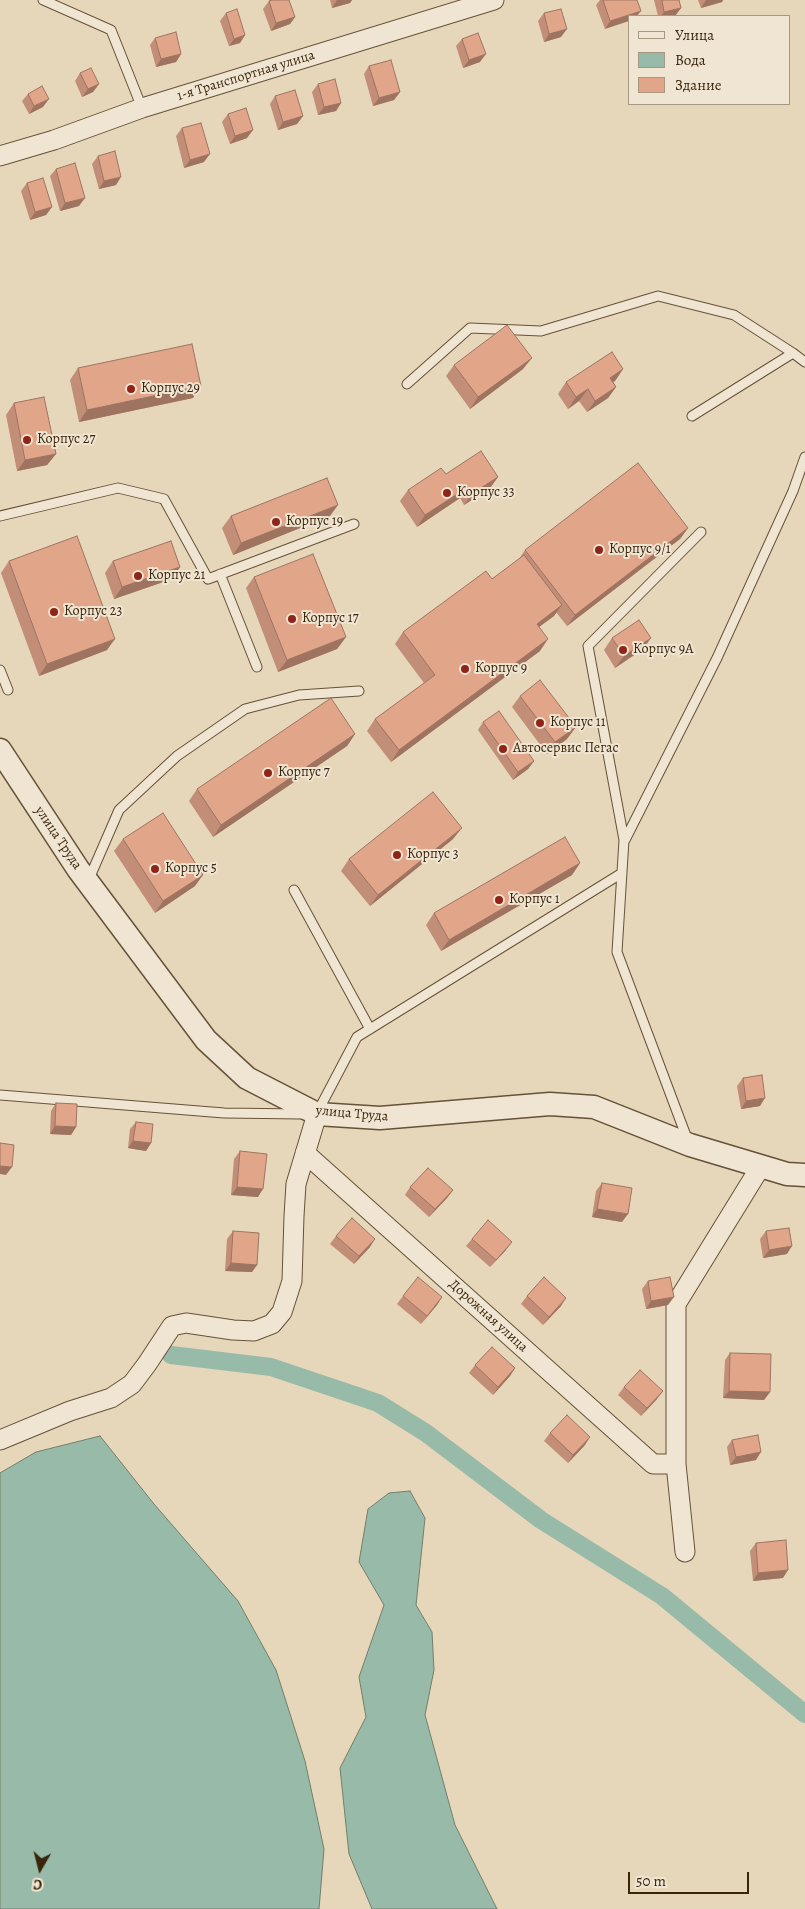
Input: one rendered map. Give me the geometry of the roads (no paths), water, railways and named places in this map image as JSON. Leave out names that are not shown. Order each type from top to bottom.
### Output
[{"type":"street","name":"1-я Транспортная улица","points":[[0,156],[54,140],[142,108],[473,3],[494,0]]},
{"type":"street","name":"улица Труда","points":[[0,750],[88,882],[206,1040],[247,1078],[317,1114],[380,1118],[550,1104],[594,1107],[690,1145],[787,1174],[805,1175]]},
{"type":"street","points":[[0,1440],[70,1411],[111,1398],[132,1384],[148,1364],[172,1326],[186,1322],[233,1330],[254,1331],[272,1324],[282,1312],[292,1281],[296,1184],[317,1114]]},
{"type":"street","name":"Дорожная улица","points":[[305,1153],[652,1464],[676,1464]]},
{"type":"street","points":[[684,1552],[676,1464],[676,1304],[761,1166]]},
{"type":"lane","points":[[43,0],[111,30],[142,108]]},
{"type":"lane","points":[[406,384],[470,328],[541,331],[658,296],[734,315],[793,352],[805,362]]},
{"type":"lane","points":[[692,416],[793,352]]},
{"type":"lane","points":[[624,840],[717,658],[793,491],[805,457]]},
{"type":"lane","points":[[0,516],[118,488],[164,499],[208,579],[354,524]]},
{"type":"lane","points":[[690,1145],[617,952],[624,840],[588,646],[701,532]]},
{"type":"lane","points":[[220,574],[257,667]]},
{"type":"lane","points":[[0,670],[8,690]]},
{"type":"lane","points":[[88,882],[119,810],[177,756],[245,709],[299,695],[359,691]]},
{"type":"lane","points":[[0,1095],[224,1113],[317,1114],[357,1037],[622,873]]},
{"type":"lane","points":[[294,890],[370,1029]]},
{"type":"water","points":[[100,1436],[154,1504],[238,1601],[276,1670],[305,1761],[324,1849],[319,1909],[0,1909],[0,1473],[36,1452]]},
{"type":"water","points":[[410,1491],[425,1518],[416,1605],[432,1632],[434,1670],[425,1715],[455,1825],[497,1909],[372,1909],[349,1854],[340,1768],[366,1717],[359,1677],[384,1605],[359,1562],[368,1509],[389,1493]]},
{"type":"waterway","points":[[171,1355],[271,1367],[378,1403],[426,1433],[541,1520],[662,1596],[805,1714]]},
{"type":"place","name":"Корпус 29","points":[[131,389]]},
{"type":"place","name":"Корпус 27","points":[[27,440]]},
{"type":"place","name":"Корпус 33","points":[[447,493]]},
{"type":"place","name":"Корпус 19","points":[[276,522]]},
{"type":"place","name":"Корпус 9/1","points":[[599,550]]},
{"type":"place","name":"Корпус 21","points":[[138,576]]},
{"type":"place","name":"Корпус 23","points":[[54,612]]},
{"type":"place","name":"Корпус 17","points":[[292,619]]},
{"type":"place","name":"Корпус 9А","points":[[623,650]]},
{"type":"place","name":"Корпус 9","points":[[465,669]]},
{"type":"place","name":"Корпус 11","points":[[540,723]]},
{"type":"place","name":"Автосервис Пегас","points":[[503,749]]},
{"type":"place","name":"Корпус 7","points":[[268,773]]},
{"type":"place","name":"Корпус 3","points":[[397,855]]},
{"type":"place","name":"Корпус 5","points":[[155,869]]},
{"type":"place","name":"Корпус 1","points":[[499,900]]}]
